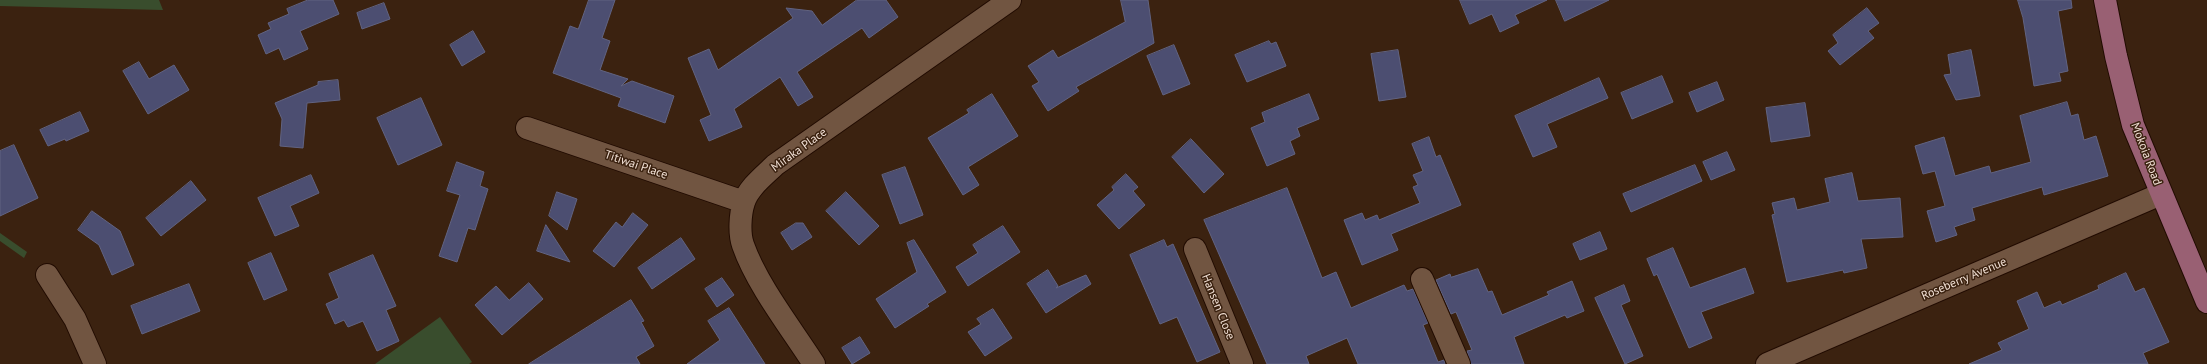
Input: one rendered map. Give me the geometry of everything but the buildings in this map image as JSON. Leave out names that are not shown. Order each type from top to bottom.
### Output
[{"type":"main road","name":"Mokoia Road","points":[[2105,0],[2116,56],[2133,125],[2207,302]]},
{"type":"street","name":"Miraka Place","points":[[814,364],[756,272],[743,244],[741,222],[744,202],[756,183],[775,165],[1010,0]]},
{"type":"street","name":"Titiwai Place","points":[[527,128],[744,202]]},
{"type":"street","name":"Roseberry Avenue","points":[[1767,364],[2161,194]]},
{"type":"street","name":"Hansen Close","points":[[1195,249],[1242,364]]},
{"type":"street","points":[[47,274],[75,319],[95,364]]},
{"type":"street","points":[[1422,279],[1459,364]]},
{"type":"green space","points":[[0,0],[159,0],[163,10],[0,6]]},
{"type":"green space","points":[[0,233],[27,252],[24,258],[0,241]]},
{"type":"green space","points":[[440,317],[472,362],[469,364],[375,364]]}]
